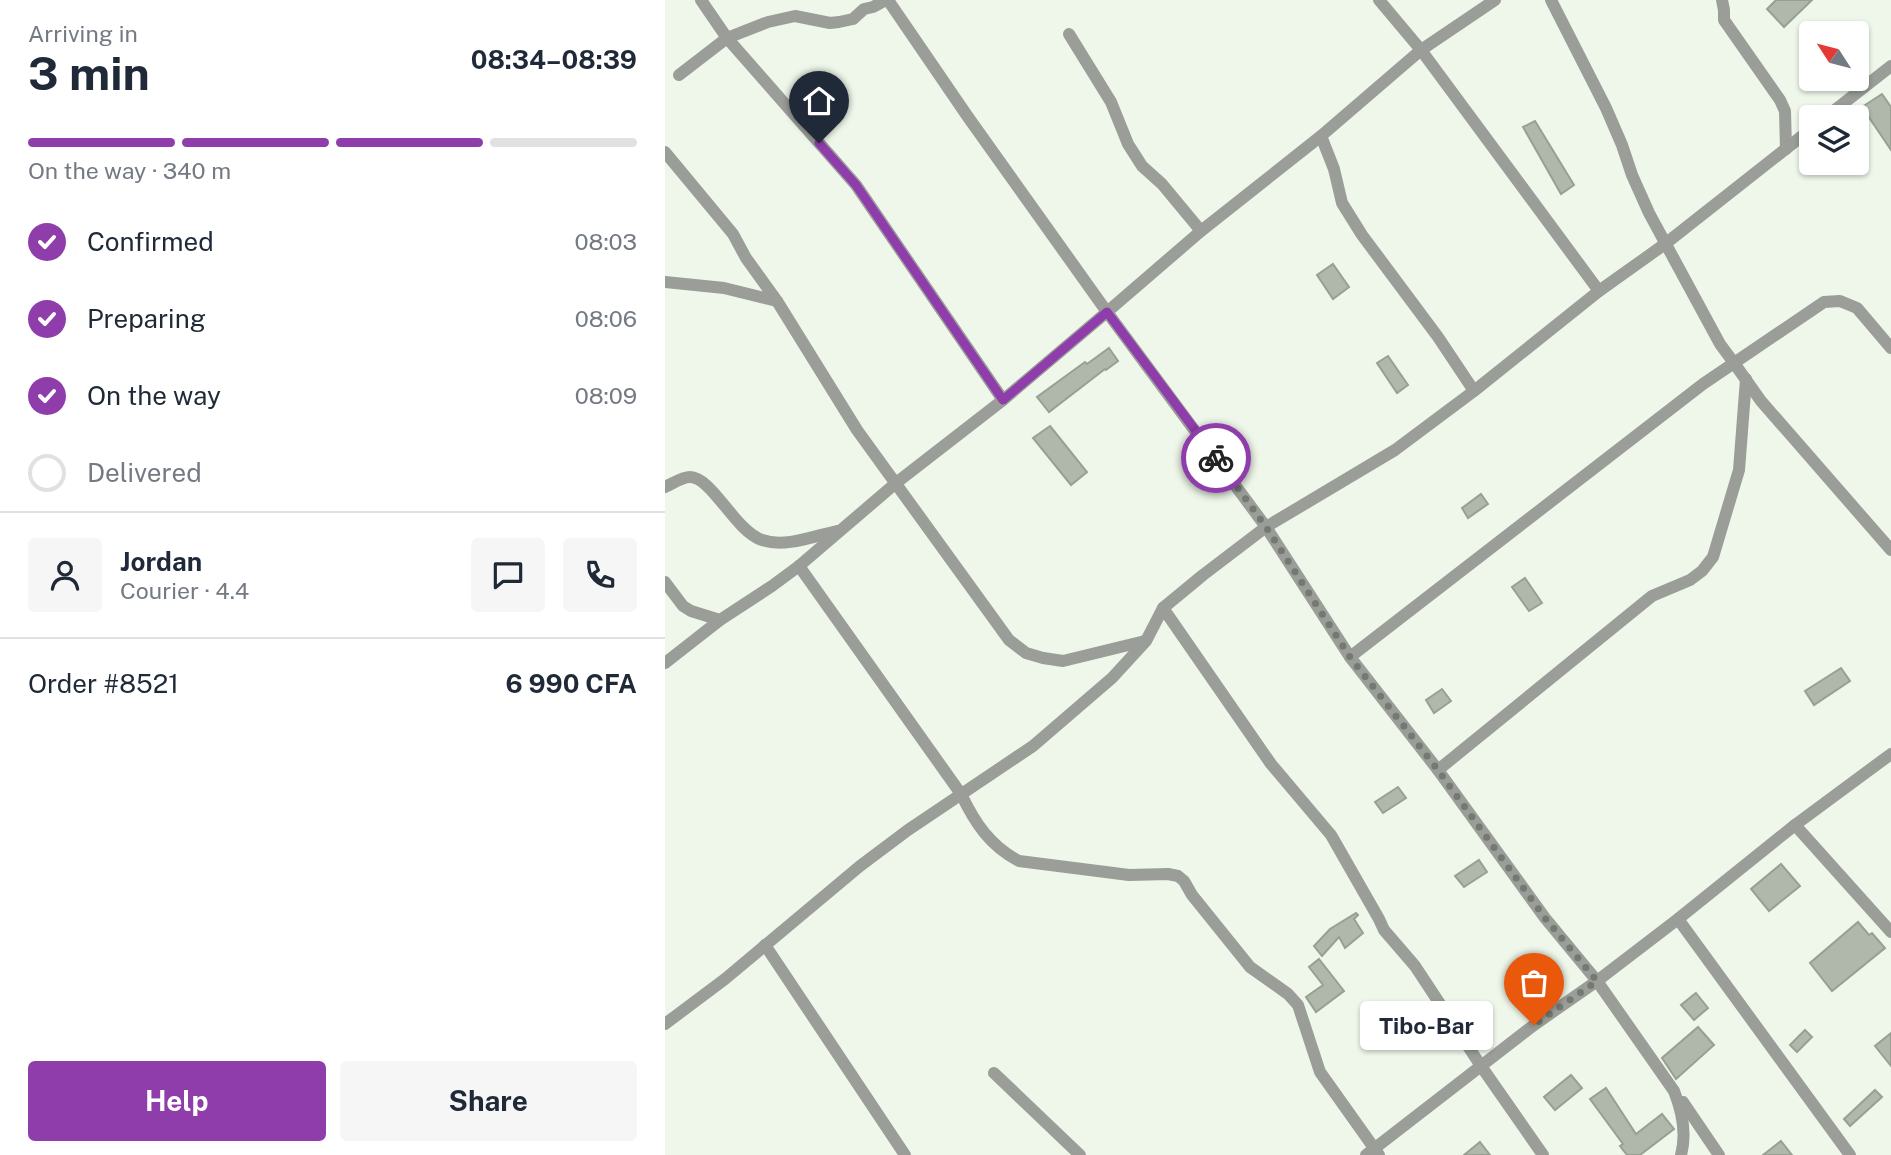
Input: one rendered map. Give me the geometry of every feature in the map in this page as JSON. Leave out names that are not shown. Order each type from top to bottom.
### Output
[{"type":"street","points":[[701,0],[727,38],[856,185],[1003,400]]},
{"type":"street","points":[[679,75],[727,38],[768,22],[795,16],[830,23],[853,19],[863,9],[887,0],[1107,312],[1266,527],[1350,657],[1438,770],[1545,918],[1597,981],[1719,1155]]},
{"type":"street","points":[[1379,0],[1421,50],[1599,291]]},
{"type":"street","points":[[665,663],[720,620],[799,566],[896,483],[1003,400],[1201,231],[1321,136],[1421,50],[1495,0]]},
{"type":"street","points":[[1551,0],[1606,107],[1632,175],[1665,244],[1720,344],[1761,401],[1891,550]]},
{"type":"street","points":[[1722,0],[1724,20],[1785,111],[1786,149]]},
{"type":"street","points":[[1069,34],[1111,102],[1128,144],[1142,166],[1162,184],[1201,231]]},
{"type":"street","points":[[1841,105],[1891,66]]},
{"type":"street","points":[[1321,136],[1334,169],[1342,203],[1361,235],[1438,337],[1474,391]]},
{"type":"street","points":[[665,1024],[725,979],[860,866],[908,830],[1033,746],[1112,678],[1146,641],[1163,608],[1266,527],[1395,450],[1799,139]]},
{"type":"street","points":[[665,152],[733,234],[745,258],[777,301],[857,430],[1009,640],[1025,653],[1063,661],[1146,641]]},
{"type":"street","points":[[665,282],[724,288],[777,301]]},
{"type":"street","points":[[1350,657],[1692,393],[1824,302],[1840,301],[1857,308],[1891,348]]},
{"type":"street","points":[[1438,770],[1651,596],[1691,580],[1702,571],[1717,547],[1739,470],[1746,379]]},
{"type":"street","points":[[665,487],[689,477],[700,479],[750,534],[777,544],[841,530]]},
{"type":"street","points":[[799,566],[961,794],[985,834],[1002,853],[1019,861],[1129,874],[1178,876],[1250,967],[1288,994],[1298,1005],[1320,1072],[1373,1153],[1534,1025],[1597,981],[1795,825],[1891,754]]},
{"type":"street","points":[[665,582],[683,606],[720,620]]},
{"type":"street","points":[[1163,608],[1271,764],[1331,835],[1384,930],[1416,966],[1543,1155]]},
{"type":"street","points":[[1795,825],[1891,932]]},
{"type":"street","points":[[1678,919],[1850,1155]]},
{"type":"street","points":[[765,945],[905,1155]]},
{"type":"street","points":[[993,1073],[1080,1155]]},
{"type":"street","points":[[1674,1091],[1682,1111],[1684,1145],[1681,1155]]},
{"type":"building","points":[[1776,0],[1812,0],[1784,27],[1767,9]]},
{"type":"building","points":[[1882,94],[1891,107],[1891,150],[1869,117],[1869,105],[1865,105]]},
{"type":"building","points":[[1535,121],[1574,185],[1561,194],[1523,127]]},
{"type":"building","points":[[1333,264],[1349,287],[1333,299],[1317,275]]},
{"type":"building","points":[[1109,348],[1118,361],[1049,412],[1037,397]]},
{"type":"building","points":[[1388,356],[1408,385],[1397,393],[1377,363]]},
{"type":"building","points":[[1050,426],[1087,472],[1071,485],[1033,438]]},
{"type":"building","points":[[1481,494],[1488,504],[1468,518],[1462,508]]},
{"type":"building","points":[[1525,578],[1542,603],[1529,611],[1512,587]]},
{"type":"building","points":[[1841,668],[1850,681],[1814,705],[1805,691]]},
{"type":"building","points":[[1442,689],[1451,701],[1434,713],[1426,700]]},
{"type":"building","points":[[1398,787],[1406,798],[1383,813],[1375,802]]},
{"type":"building","points":[[1479,860],[1487,872],[1464,887],[1455,876]]},
{"type":"building","points":[[1781,864],[1800,886],[1769,911],[1751,889]]},
{"type":"building","points":[[1356,913],[1358,915],[1354,919],[1363,933],[1345,948],[1339,937],[1322,956],[1314,946],[1330,929]]},
{"type":"building","points":[[1858,922],[1885,948],[1832,991],[1810,963]]},
{"type":"building","points":[[1319,959],[1344,991],[1316,1012],[1306,997],[1323,985],[1309,967]]},
{"type":"building","points":[[1696,993],[1708,1008],[1694,1020],[1681,1005]]},
{"type":"building","points":[[1698,1027],[1714,1045],[1676,1079],[1662,1058]]},
{"type":"building","points":[[1805,1030],[1812,1037],[1797,1052],[1790,1045]]},
{"type":"building","points":[[1891,1033],[1891,1066],[1875,1046]]},
{"type":"building","points":[[1571,1075],[1582,1088],[1555,1110],[1544,1097]]},
{"type":"building","points":[[1606,1088],[1636,1134],[1662,1114],[1674,1129],[1640,1155],[1627,1155],[1620,1146],[1623,1144],[1590,1099]]},
{"type":"building","points":[[1875,1090],[1882,1097],[1850,1126],[1844,1119]]},
{"type":"building","points":[[1781,1141],[1792,1155],[1763,1155]]},
{"type":"building","points":[[1480,1142],[1490,1155],[1464,1155]]},
{"type":"way so far","points":[[1216,458],[1266,527],[1350,657],[1438,770],[1545,918],[1597,981],[1534,1025]]},
{"type":"place","name":"Tibo-Bar","points":[[1534,1025]]},
{"type":"route","points":[[819,143],[856,185],[1003,400],[1107,312],[1216,458]]}]
